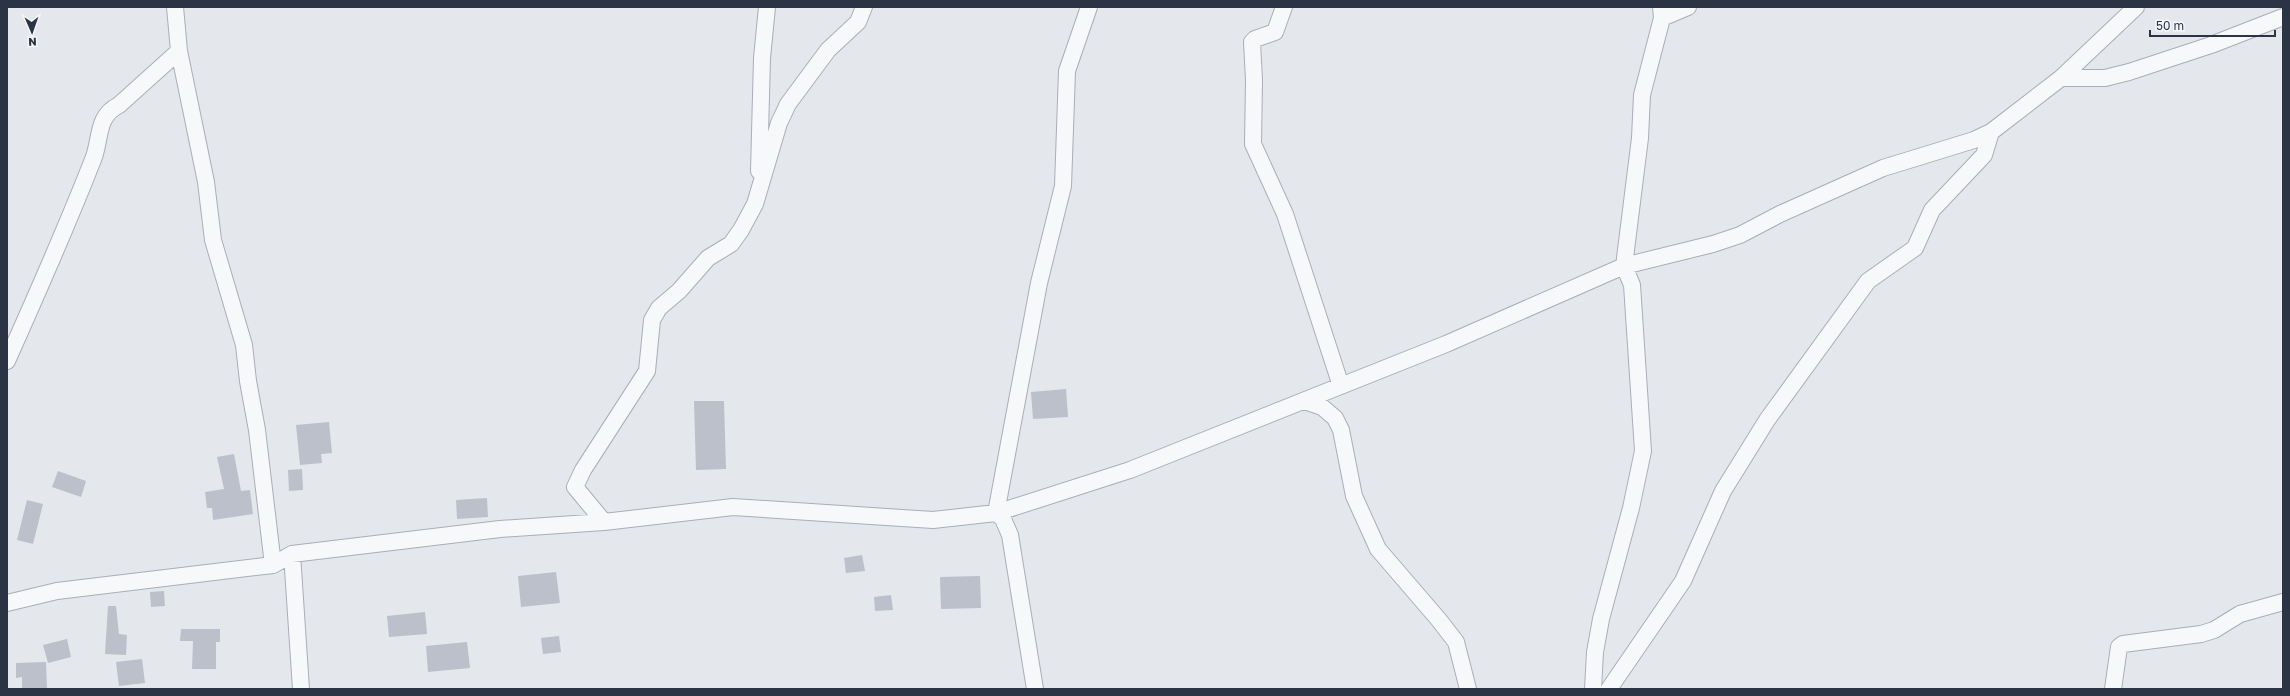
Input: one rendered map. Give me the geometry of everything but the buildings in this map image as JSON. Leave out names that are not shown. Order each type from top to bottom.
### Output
[{"type":"street","points":[[175,7],[179,51],[206,182],[213,240],[244,345],[248,381],[257,430],[273,565]]},
{"type":"street","points":[[759,193],[762,58],[767,7]]},
{"type":"street","points":[[604,522],[575,487],[583,470],[647,371],[652,320],[659,308],[679,291],[708,258],[731,244],[755,204],[779,123],[788,104],[828,50],[858,22],[864,7]]},
{"type":"street","points":[[996,513],[1039,283],[1063,186],[1067,71],[1089,7]]},
{"type":"street","points":[[1284,7],[1275,32],[1255,39],[1252,42],[1254,80],[1253,144],[1285,214],[1341,386]]},
{"type":"street","points":[[1593,689],[1595,652],[1601,620],[1631,508],[1643,451],[1632,284],[1624,266],[1640,138],[1642,95],[1662,13],[1688,7]]},
{"type":"street","points":[[7,603],[57,591],[273,565],[292,554],[500,529],[604,522],[733,507],[933,520],[996,513],[1130,470],[1446,344],[1624,266],[1713,244],[1740,235],[1780,214],[1884,168],[1974,140],[1991,132],[2061,78],[2136,7]]},
{"type":"street","points":[[2061,78],[2105,78],[2130,72],[2283,17]]},
{"type":"street","points":[[7,361],[94,155],[103,118],[109,110],[119,105],[179,51]]},
{"type":"street","points":[[1609,689],[1682,580],[1723,491],[1767,420],[1868,281],[1915,248],[1932,210],[1984,155],[1991,132]]},
{"type":"street","points":[[1304,401],[1322,407],[1335,418],[1341,430],[1354,496],[1378,549],[1456,642],[1468,689]]},
{"type":"street","points":[[996,513],[1003,519],[1010,536],[1035,689]]},
{"type":"street","points":[[292,554],[301,689]]},
{"type":"street","points":[[2113,689],[2119,647],[2122,644],[2201,634],[2214,630],[2240,614],[2283,602]]}]
